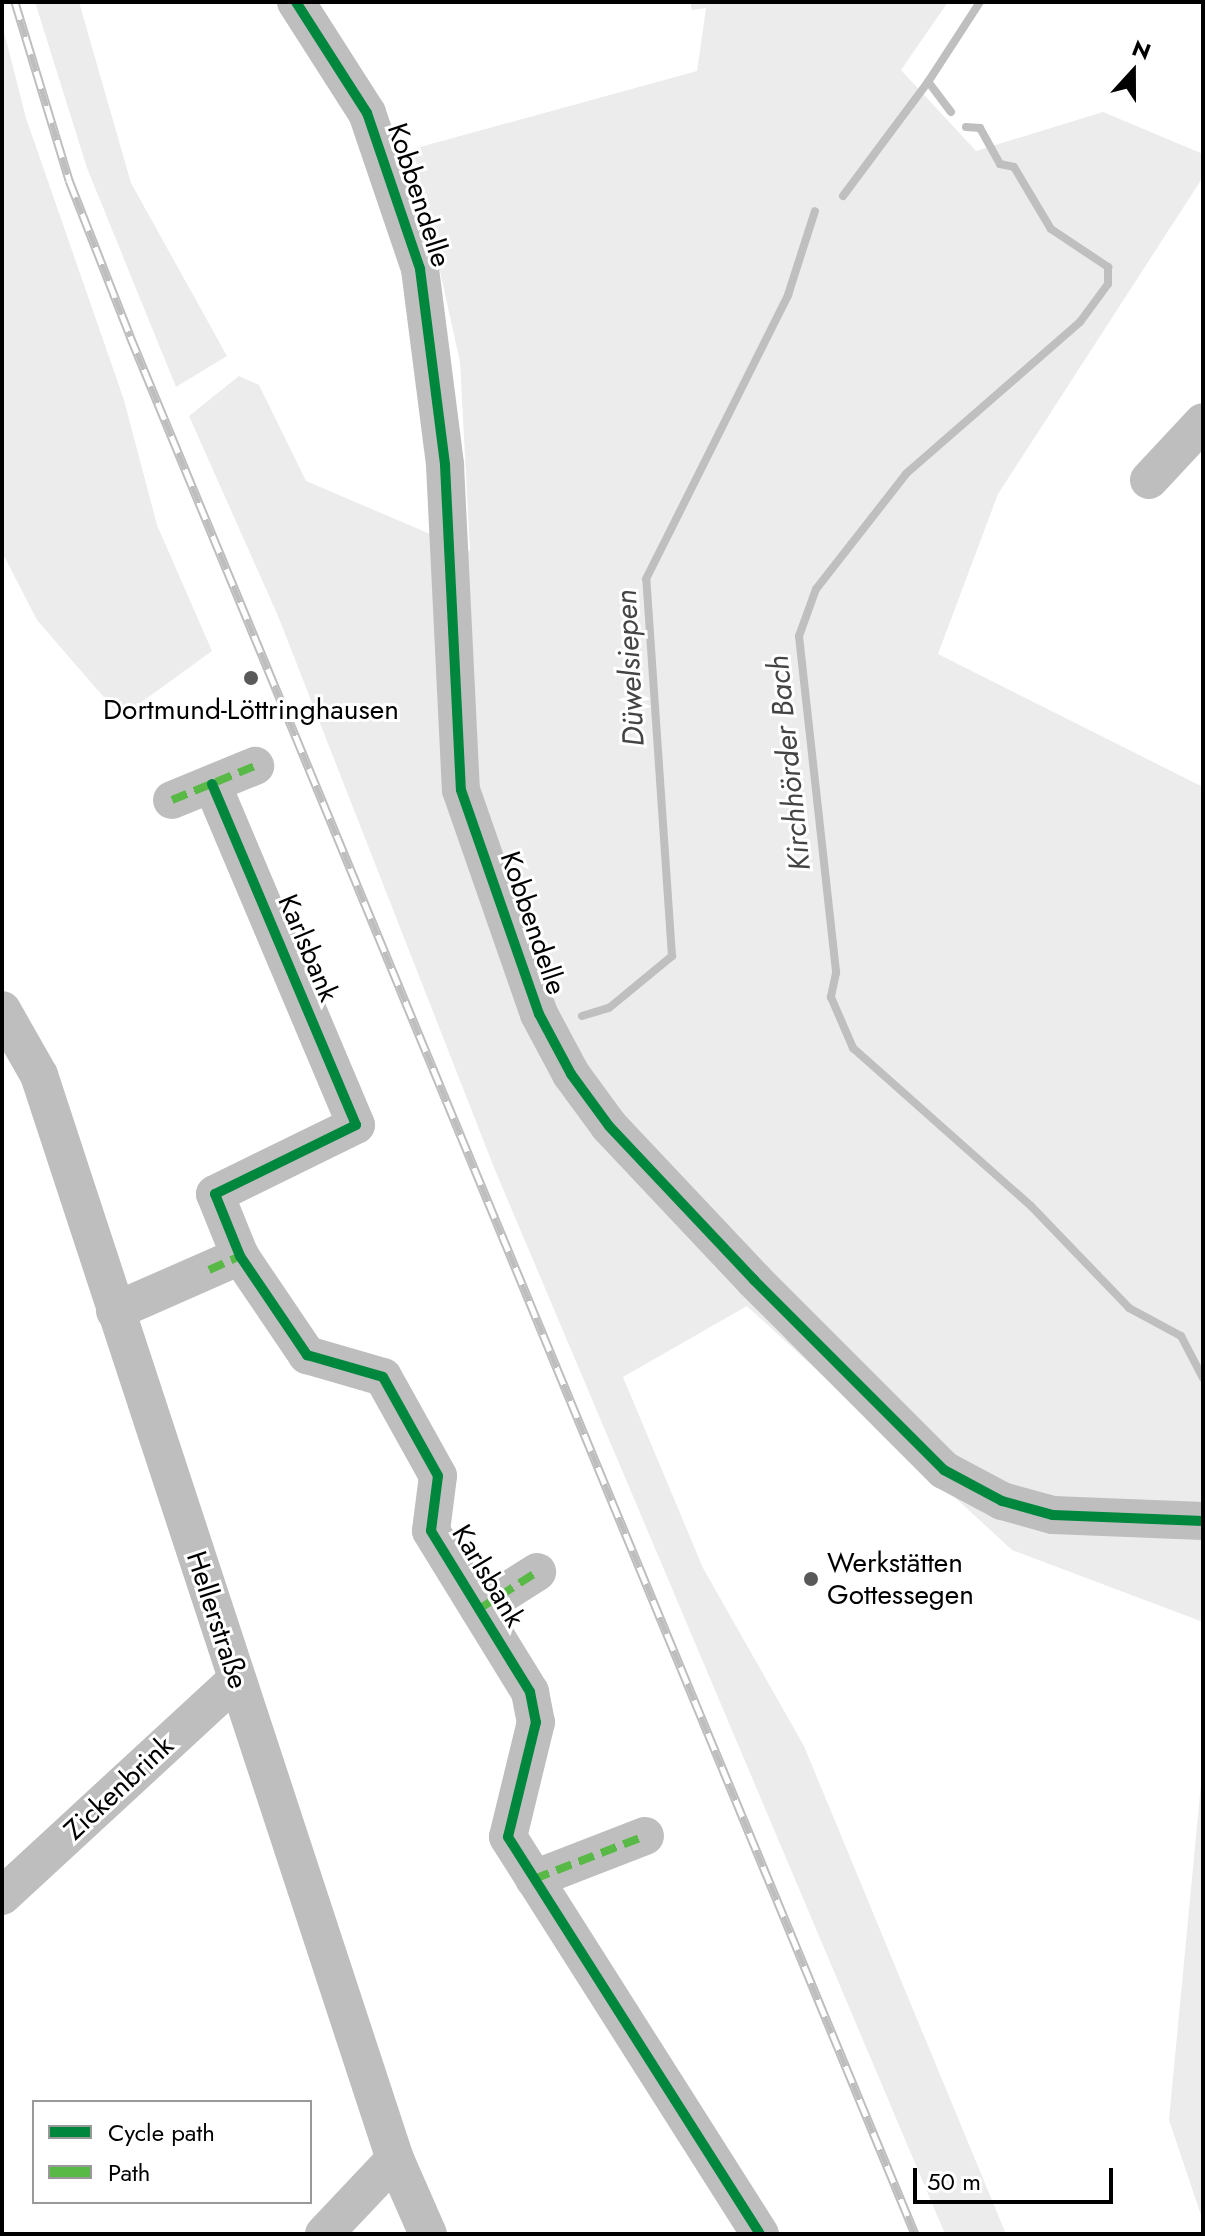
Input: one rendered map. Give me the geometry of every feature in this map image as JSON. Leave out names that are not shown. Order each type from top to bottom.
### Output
[{"type":"street","name":"Kobbendelle","points":[[296,2],[367,113],[420,269],[445,465],[461,790],[539,1014],[571,1074],[609,1126],[754,1280],[944,1470],[1002,1501],[1053,1515],[1203,1521]]},
{"type":"street","points":[[1149,480],[1203,422]]},
{"type":"street","points":[[172,800],[255,766]]},
{"type":"street","name":"Karlsbank","points":[[212,784],[356,1125],[215,1194],[240,1256],[307,1355],[383,1377],[438,1476],[431,1531],[479,1609],[533,1707],[536,1722],[508,1837],[760,2234]]},
{"type":"street","name":"Hellerstraße","points":[[2,1010],[39,1075],[395,2159],[428,2234]]},
{"type":"street","points":[[115,1311],[240,1256]]},
{"type":"street","name":"Karlsbank","points":[[479,1609],[537,1572]]},
{"type":"street","name":"Zickenbrink","points":[[2,1896],[236,1680]]},
{"type":"street","points":[[534,1879],[645,1836]]},
{"type":"street","points":[[324,2234],[395,2159]]},
{"type":"shaded area","points":[[35,2],[79,2],[131,183],[227,356],[176,387],[87,168]]},
{"type":"shaded area","points":[[690,2],[948,2],[901,70],[976,151],[1103,112],[1203,154],[1203,177],[998,494],[938,654],[1203,787],[1203,1622],[1012,1550],[747,1306],[623,1377],[703,1568],[804,1746],[1006,2234],[945,2234],[495,1170],[278,616],[189,416],[239,376],[259,385],[306,481],[470,551],[460,362],[413,149],[697,71],[706,8],[692,10]]},
{"type":"shaded area","points":[[2,24],[26,118],[124,400],[157,525],[212,651],[121,717],[37,620],[2,552]]},
{"type":"shaded area","points":[[1203,1763],[1203,2221],[1169,2120]]},
{"type":"waterway","name":"Kirchhörder Bach","points":[[951,112],[928,82],[980,2]]},
{"type":"waterway","name":"Düwelsiepen","points":[[843,196],[928,82]]},
{"type":"waterway","name":"Kirchhörder Bach","points":[[966,127],[980,128],[1000,164],[1014,167],[1051,229],[1108,267],[1108,284],[1080,322],[906,474],[816,589],[799,636],[836,973],[831,997],[853,1048],[1031,1206],[1129,1308],[1181,1336],[1203,1378]]},
{"type":"waterway","name":"Düwelsiepen","points":[[582,1016],[609,1008],[672,956],[646,579],[788,295],[815,211]]},
{"type":"railway","points":[[15,2],[69,180],[130,336],[915,2234]]},
{"type":"marked path","points":[[172,800],[255,766]]},
{"type":"marked path","points":[[209,1270],[240,1256]]},
{"type":"marked path","points":[[479,1609],[537,1572]]},
{"type":"marked path","points":[[534,1879],[645,1836]]},
{"type":"cycle path","points":[[296,2],[367,113],[420,269],[445,465],[461,790],[539,1014],[571,1074],[609,1126],[754,1280],[944,1470],[1002,1501],[1053,1515],[1203,1521]]},
{"type":"cycle path","points":[[212,784],[356,1125],[215,1194],[240,1256],[307,1355],[383,1377],[438,1476],[431,1531],[530,1692],[536,1722],[508,1837],[760,2234]]},
{"type":"place","name":"Dortmund-Löttringhausen","points":[[251,678]]},
{"type":"place","name":"Werkstätten Gottessegen","points":[[811,1579]]}]
